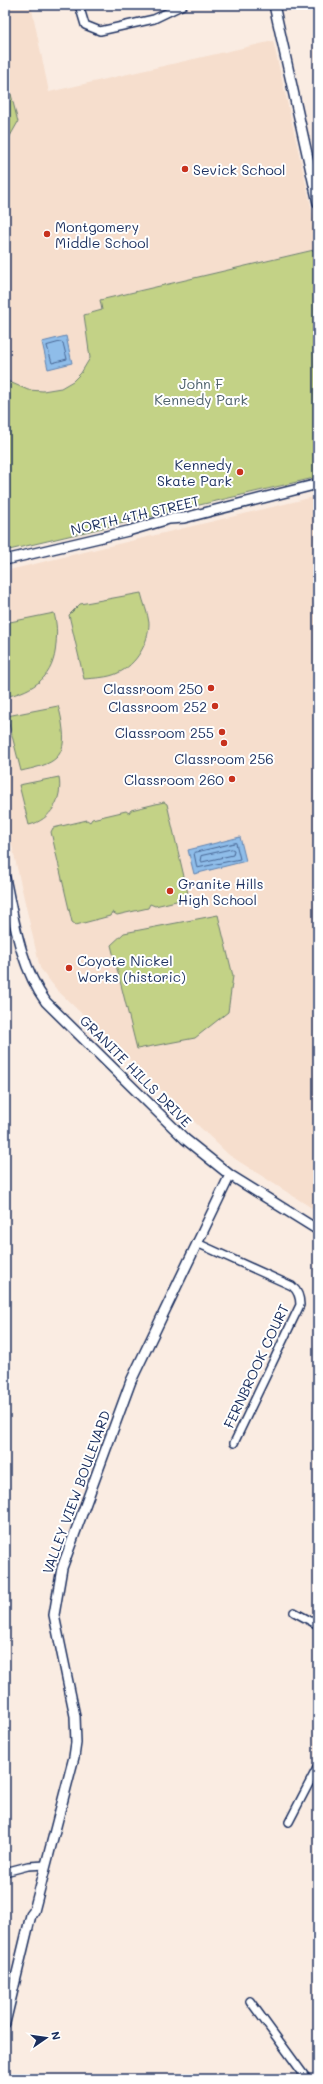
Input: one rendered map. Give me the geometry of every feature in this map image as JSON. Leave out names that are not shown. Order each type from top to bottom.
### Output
[{"type":"street","points":[[79,5],[82,20],[89,28],[100,31],[154,19],[184,5]]},
{"type":"street","points":[[274,5],[318,203]]},
{"type":"street","name":"NORTH 4TH STREET","points":[[5,560],[128,531],[169,519],[184,518],[318,484]]},
{"type":"street","name":"GRANITE HILLS DRIVE","points":[[5,878],[9,921],[34,985],[46,1002],[185,1139],[230,1175],[318,1230]]},
{"type":"street","name":"VALLEY VIEW BOULEVARD","points":[[5,2023],[74,1757],[76,1743],[72,1694],[54,1615],[60,1573],[131,1381],[230,1175]]},
{"type":"street","name":"FERNBROOK COURT","points":[[197,1243],[292,1286],[300,1298],[300,1305],[234,1443]]},
{"type":"street","points":[[294,1612],[318,1624]]},
{"type":"street","points":[[289,1822],[318,1766]]},
{"type":"street","points":[[5,1872],[28,1866],[46,1865]]},
{"type":"street","points":[[250,2001],[307,2079]]},
{"type":"shaded area","name":"Sevick School","points":[[5,5],[31,5],[49,92],[273,41],[318,236],[318,249],[100,300],[103,310],[84,315],[90,358],[81,373],[73,381],[61,388],[43,391],[28,391],[5,380]]},
{"type":"shaded area","name":"Granite Hills High School","points":[[318,496],[318,1212],[229,1155],[57,990],[40,968],[5,815],[5,571]]},
{"type":"green space","points":[[11,94],[18,122],[5,145],[5,95]]},
{"type":"green space","name":"John F Kennedy Park","points":[[318,249],[318,477],[5,551],[5,380],[28,390],[43,391],[61,388],[73,381],[81,373],[90,358],[84,315],[102,310],[100,300]]},
{"type":"green space","points":[[141,593],[149,623],[147,638],[136,659],[130,665],[114,675],[84,679],[69,615],[80,604]]},
{"type":"green space","points":[[54,613],[56,621],[56,644],[51,665],[47,673],[34,686],[5,697],[5,623]]},
{"type":"green space","points":[[58,706],[63,730],[62,749],[53,760],[47,764],[21,771],[7,716]]},
{"type":"green space","points":[[59,777],[59,793],[54,807],[44,818],[29,825],[19,785]]},
{"type":"green space","points":[[164,802],[167,804],[189,898],[155,906],[150,904],[148,908],[117,915],[112,912],[110,916],[76,925],[72,922],[51,832],[53,828],[87,820],[90,822],[92,819],[126,811],[129,813],[131,810]]},
{"type":"green space","points":[[218,915],[233,976],[228,1012],[195,1038],[137,1049],[111,945],[124,933]]},
{"type":"water","points":[[66,336],[72,363],[48,369],[42,342]]},
{"type":"water","points":[[240,837],[246,861],[194,874],[188,850]]},
{"type":"place","name":"Sevick School","points":[[185,169]]},
{"type":"place","name":"Montgomery Middle School","points":[[47,234]]},
{"type":"place","name":"Kennedy Skate Park","points":[[240,472]]},
{"type":"place","name":"Classroom 250","points":[[211,688]]},
{"type":"place","name":"Classroom 252","points":[[215,706]]},
{"type":"place","name":"Classroom 255","points":[[222,732]]},
{"type":"place","name":"Classroom 256","points":[[224,743]]},
{"type":"place","name":"Classroom 260","points":[[232,779]]},
{"type":"place","name":"Granite Hills High School","points":[[170,891]]},
{"type":"place","name":"Coyote Nickel Works (historic)","points":[[69,968]]}]
